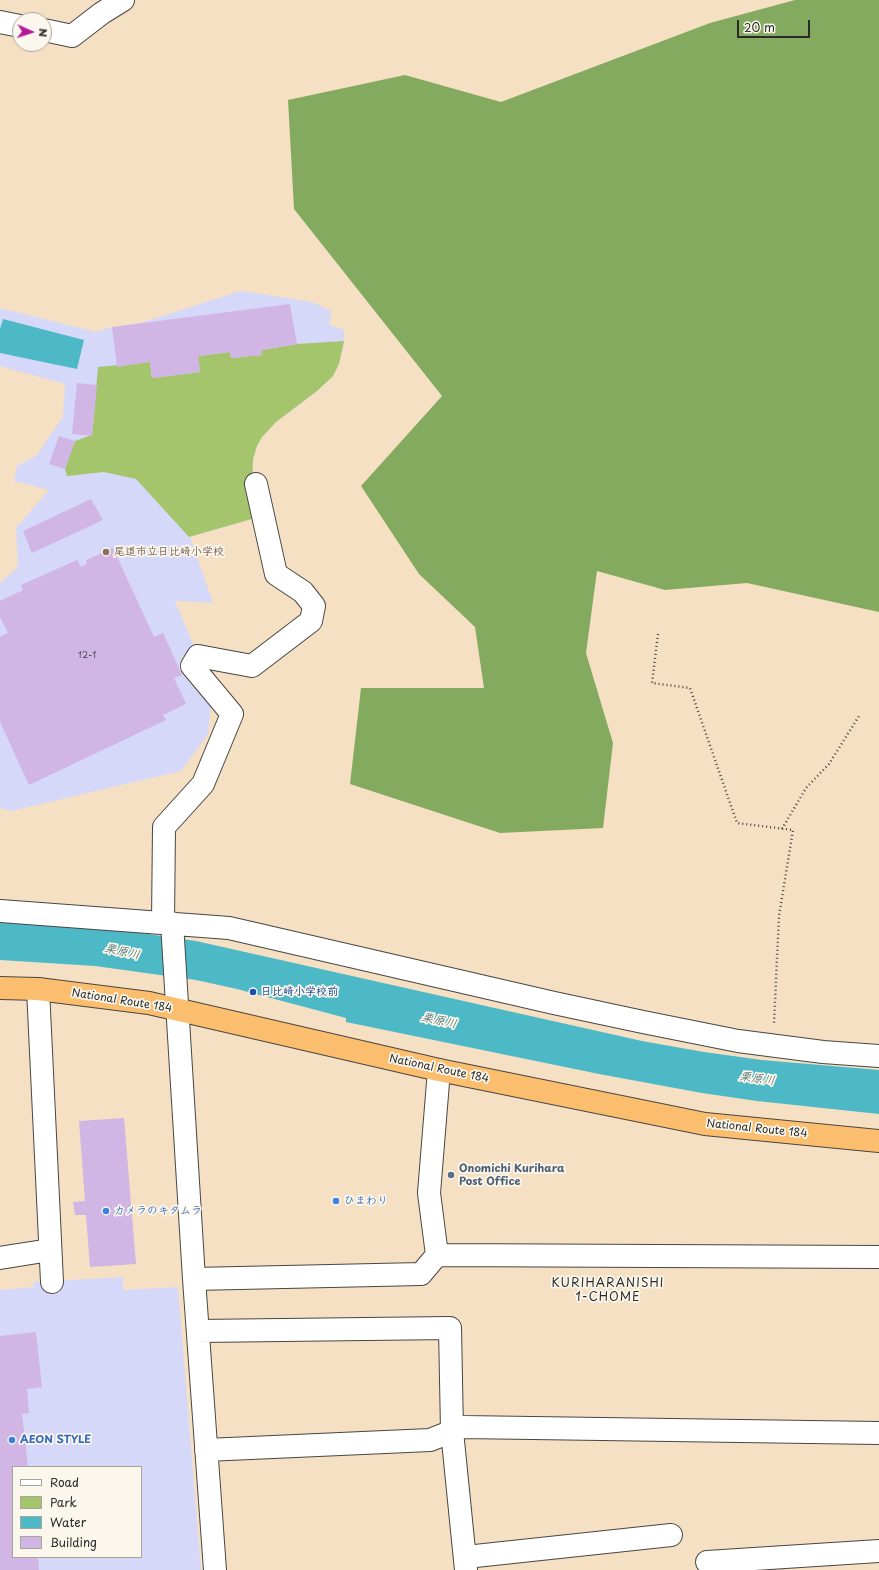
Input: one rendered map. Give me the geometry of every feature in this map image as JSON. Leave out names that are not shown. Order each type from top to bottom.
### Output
[{"type":"highway","name":"National Route 184","points":[[0,988],[38,989],[149,1003],[439,1070],[705,1124],[879,1141]]},
{"type":"street","points":[[52,32],[72,36],[102,13],[123,0]]},
{"type":"street","points":[[0,22],[12,24]]},
{"type":"street","points":[[215,1570],[194,1279],[177,1009],[169,926],[164,827],[203,784],[232,714],[192,666],[198,656],[252,666],[311,620],[314,606],[303,592],[276,574],[256,484]]},
{"type":"street","points":[[0,911],[169,926],[229,928],[613,1016],[738,1040],[823,1052],[879,1056]]},
{"type":"street","points":[[38,989],[52,1282]]},
{"type":"street","points":[[194,1279],[421,1274],[437,1255],[429,1193],[439,1070]]},
{"type":"street","points":[[0,1258],[50,1250]]},
{"type":"street","points":[[437,1255],[879,1257]]},
{"type":"street","points":[[198,1331],[450,1328],[452,1431],[466,1564],[671,1535]]},
{"type":"street","points":[[206,1450],[430,1440],[464,1427],[879,1433]]},
{"type":"street","points":[[707,1562],[879,1552]]},
{"type":"path","points":[[658,634],[652,683],[690,688],[737,823],[793,830],[779,916],[774,1045]]},
{"type":"path","points":[[782,829],[806,788],[829,764],[859,716]]},
{"type":"shaded area","name":"尾道市立日比崎小学校","points":[[241,291],[312,302],[331,311],[329,325],[344,330],[344,345],[339,364],[333,376],[317,391],[276,422],[262,437],[257,446],[253,459],[252,489],[255,518],[190,537],[213,603],[175,601],[195,649],[181,657],[211,704],[208,734],[181,771],[11,811],[0,808],[0,583],[18,567],[16,528],[49,490],[14,481],[17,466],[36,456],[63,417],[65,384],[0,366],[0,308],[96,332],[112,327],[137,324]]},
{"type":"shaded area","points":[[123,1277],[123,1290],[178,1287],[201,1570],[0,1570],[0,1290],[34,1287],[33,1282]]},
{"type":"green space","points":[[795,0],[879,0],[879,612],[747,583],[665,590],[597,571],[586,653],[613,743],[603,828],[500,833],[350,784],[361,688],[484,688],[475,627],[419,574],[361,486],[442,396],[294,209],[288,100],[405,75],[501,102],[710,23]]},
{"type":"green space","points":[[344,341],[339,364],[333,376],[317,391],[276,422],[262,437],[257,446],[253,459],[252,489],[255,518],[189,537],[136,479],[104,472],[67,476],[65,469],[75,441],[92,435],[98,367],[150,362],[152,378],[200,372],[198,356],[230,352],[231,358],[262,355],[262,350],[297,344]]},
{"type":"water","points":[[3,319],[84,340],[77,369],[0,353],[0,329]]},
{"type":"water","name":"栗原川","points":[[0,920],[101,927],[196,941],[642,1041],[762,1060],[879,1070],[879,1114],[757,1101],[702,1093],[599,1074],[346,1022],[346,1018],[237,989],[196,980],[95,966],[0,960]]},
{"type":"building","points":[[290,304],[297,344],[262,350],[262,355],[231,358],[230,352],[198,356],[200,372],[152,378],[150,362],[117,367],[112,327]]},
{"type":"building","points":[[77,383],[97,385],[92,436],[72,434]]},
{"type":"building","points":[[59,436],[75,441],[65,469],[49,464]]},
{"type":"building","points":[[91,499],[103,520],[32,553],[23,531]]},
{"type":"building","points":[[113,548],[154,637],[163,633],[182,675],[174,678],[186,704],[163,715],[166,720],[29,785],[0,722],[0,637],[8,633],[0,617],[0,601],[23,590],[21,585],[77,560],[81,567],[87,564],[86,560]]},
{"type":"building","points":[[124,1118],[136,1264],[90,1267],[86,1215],[75,1215],[73,1202],[85,1201],[79,1121]]},
{"type":"building","name":"AEON STYLE","points":[[36,1332],[42,1387],[27,1389],[29,1413],[22,1414],[28,1466],[12,1466],[12,1558],[38,1558],[39,1570],[0,1570],[0,1336]]},
{"type":"place","name":"尾道市立日比崎小学校","points":[[106,552]]},
{"type":"place","name":"日比崎小学校前","points":[[253,992]]},
{"type":"place","name":"Onomichi Kurihara Post Office","points":[[451,1175]]},
{"type":"place","name":"ひまわり","points":[[336,1201]]},
{"type":"place","name":"カメラのキタムラ","points":[[106,1211]]},
{"type":"place","name":"AEON STYLE","points":[[12,1440]]},
{"type":"district","name":"KURIHARANISHI 1-CHOME","points":[[608,1291]]}]
